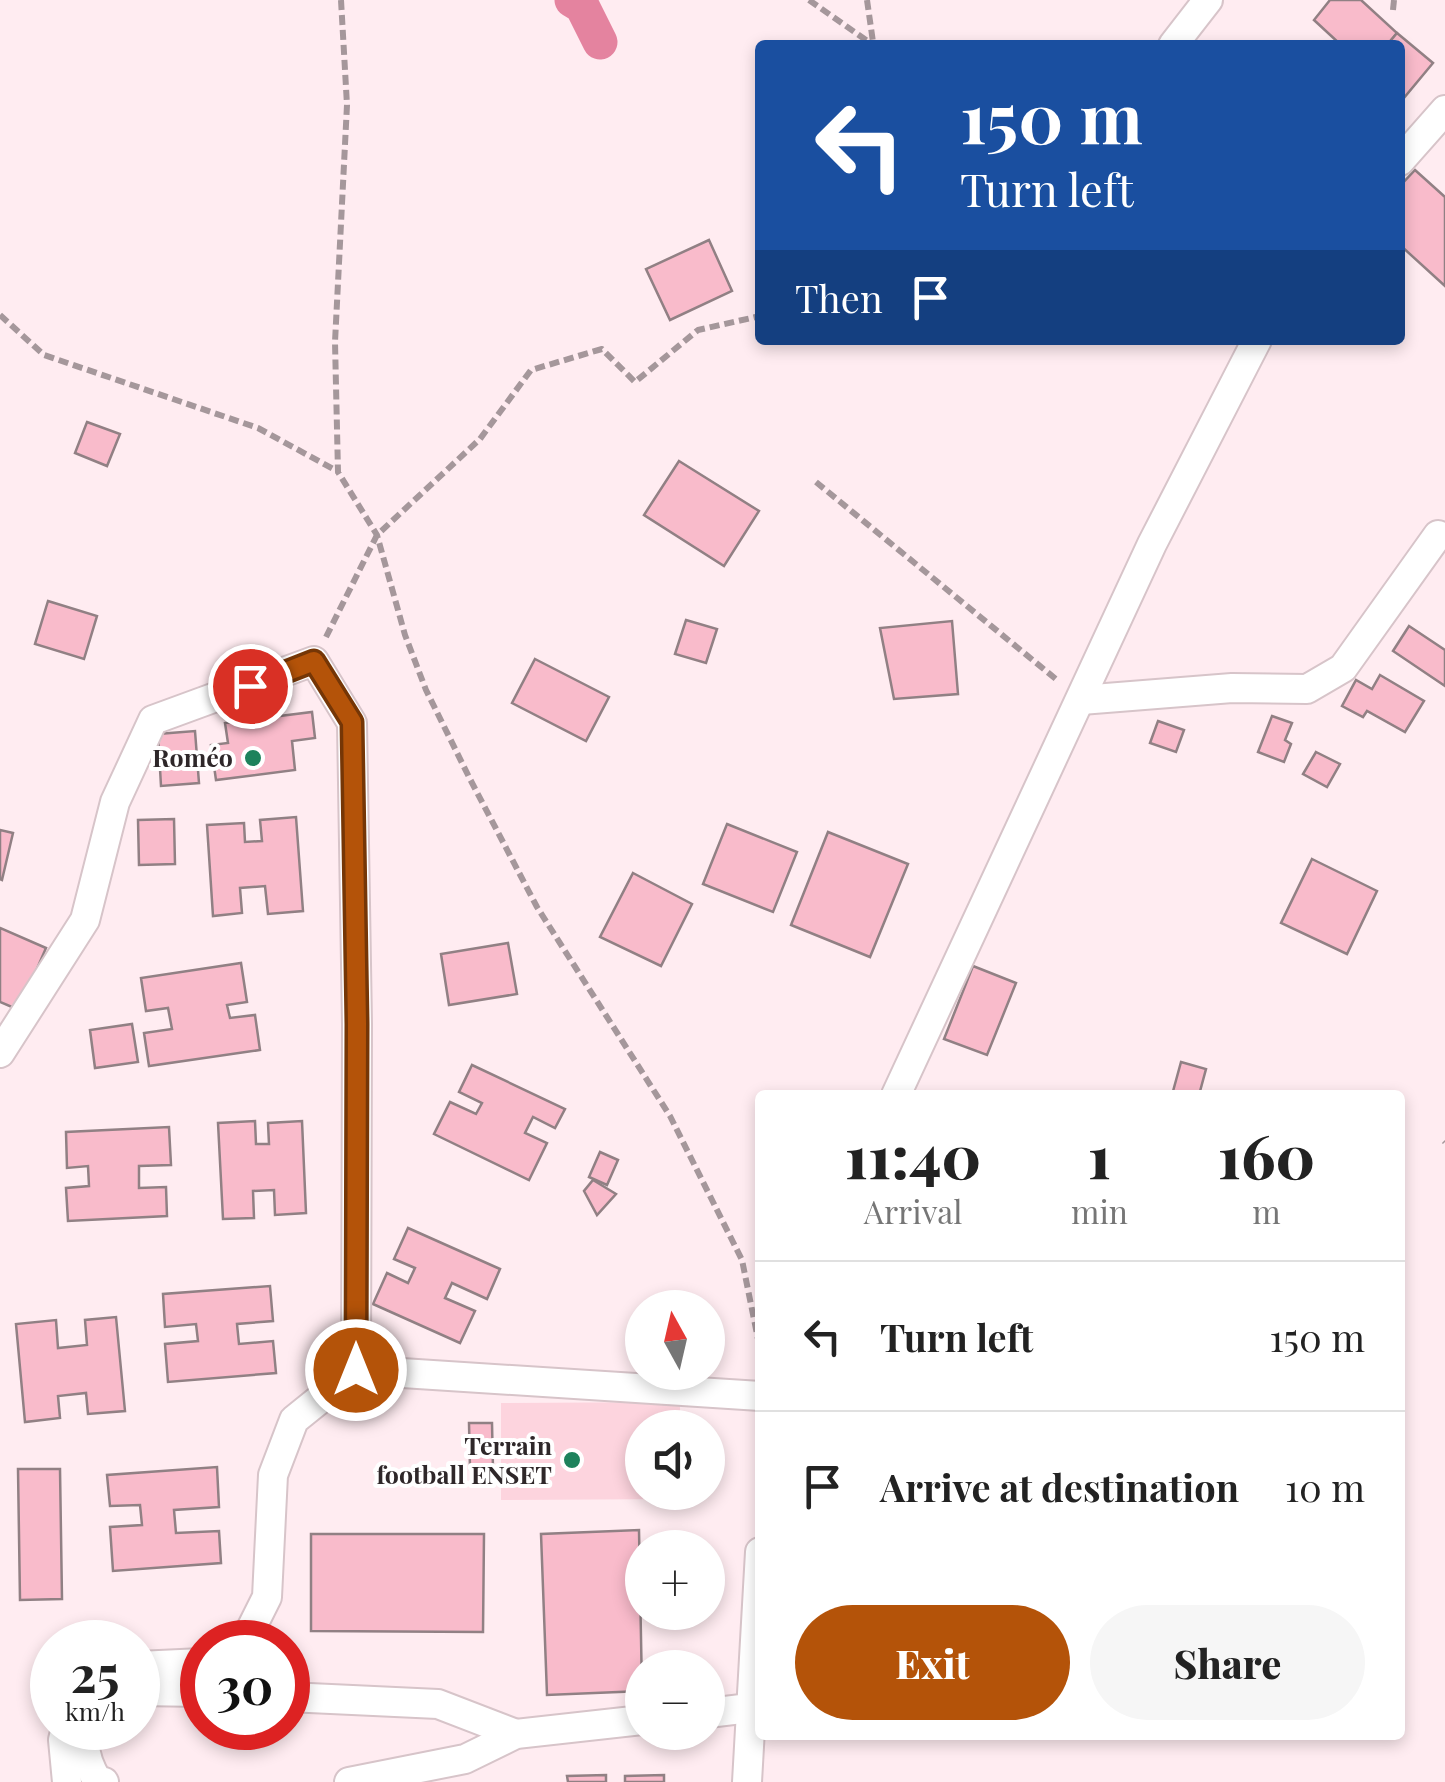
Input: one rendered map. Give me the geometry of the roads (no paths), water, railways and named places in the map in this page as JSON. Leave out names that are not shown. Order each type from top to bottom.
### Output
[{"type":"street","points":[[1177,40],[1208,0]]},
{"type":"street","points":[[1405,156],[1445,110]]},
{"type":"street","points":[[898,1090],[1152,544],[1254,345]]},
{"type":"street","points":[[1081,700],[1232,688],[1307,689],[1343,668],[1438,534]]},
{"type":"street","points":[[0,1053],[85,920],[115,802],[153,720],[314,661],[352,722],[357,1024],[356,1370]]},
{"type":"street","points":[[255,1620],[267,1596],[273,1476],[294,1420],[356,1370],[755,1396]]},
{"type":"street","points":[[747,1782],[755,1630]]},
{"type":"street","points":[[310,1698],[438,1704],[516,1734]]},
{"type":"street","points":[[725,1711],[750,1708]]},
{"type":"street","points":[[351,1782],[465,1759],[516,1734],[625,1722]]},
{"type":"street","points":[[64,1750],[68,1782]]},
{"type":"street","points":[[87,1750],[88,1764],[97,1780],[104,1782]]},
{"type":"waterway","points":[[572,0],[582,6],[600,42]]},
{"type":"place","name":"Roméo","points":[[253,758]]},
{"type":"place","name":"Terrain football ENSET","points":[[572,1460]]}]
